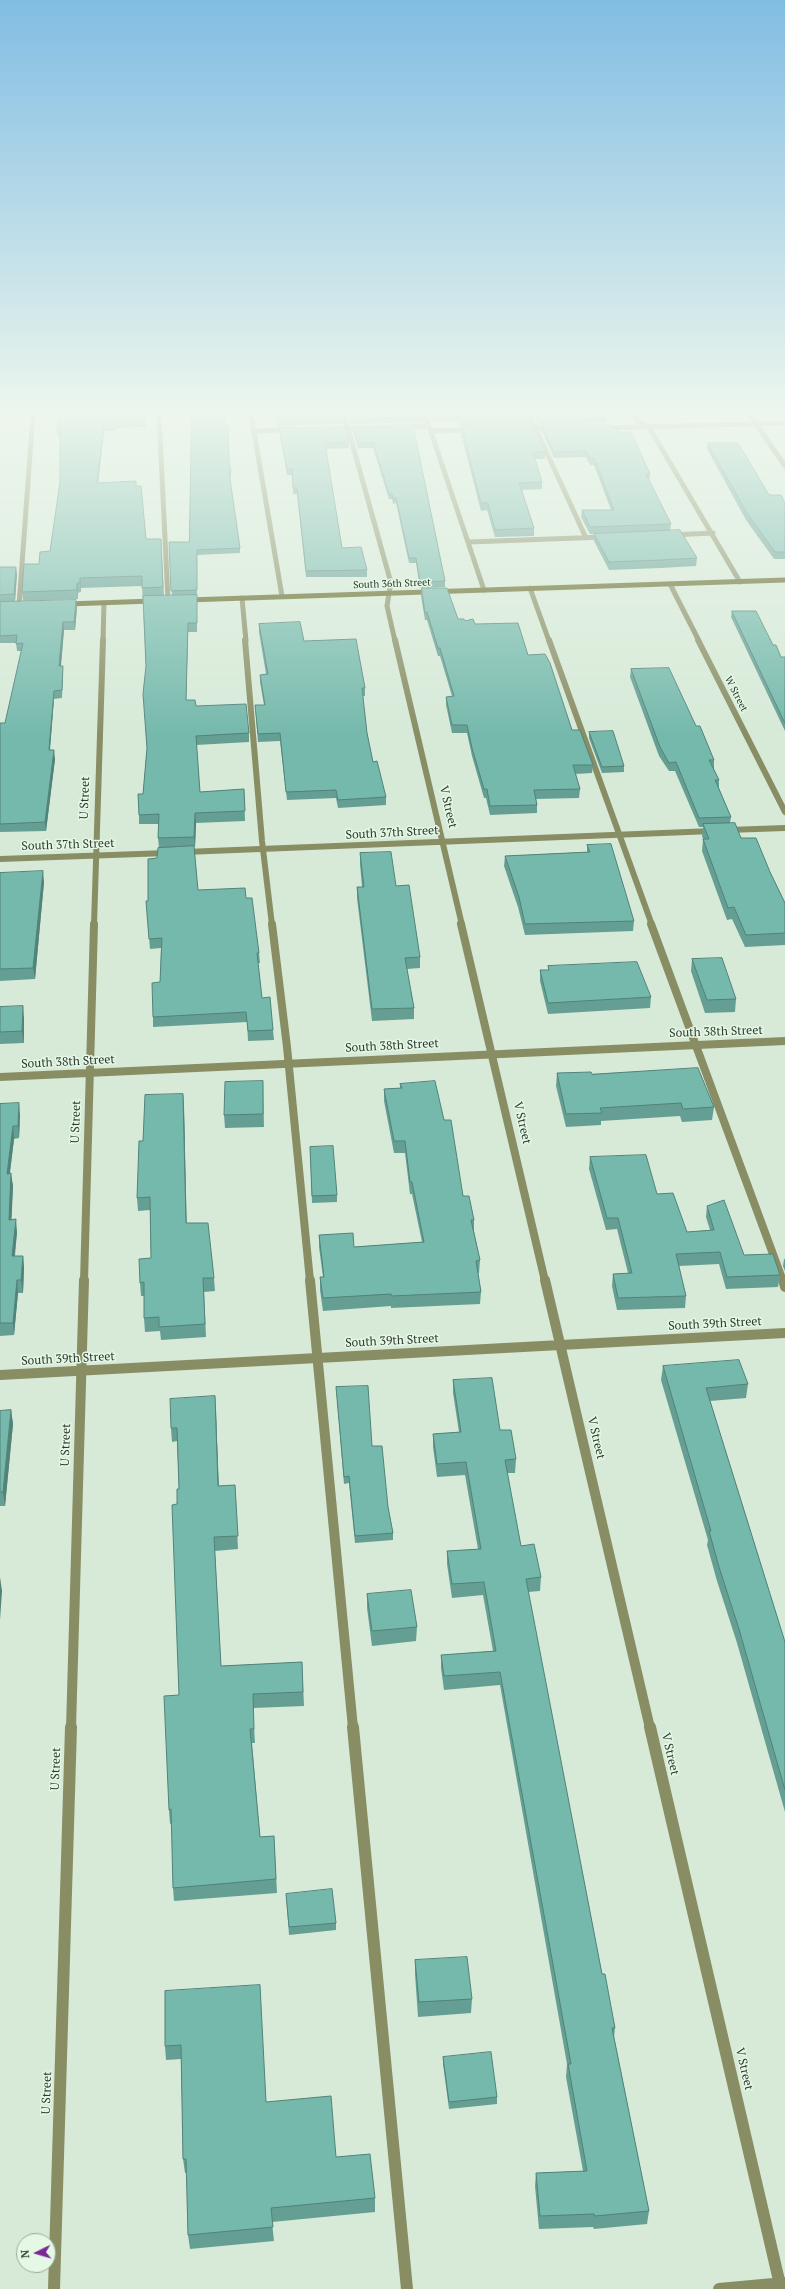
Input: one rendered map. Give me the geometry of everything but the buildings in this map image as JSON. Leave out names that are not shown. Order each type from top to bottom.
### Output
[{"type":"main road","name":"South 36th Street","points":[[183,600],[785,580]]},
{"type":"main road","points":[[58,604],[176,600]]},
{"type":"main road","points":[[16,605],[26,605]]},
{"type":"street","points":[[16,605],[23,521]]},
{"type":"street","points":[[164,521],[168,600]]},
{"type":"street","points":[[269,521],[282,596]]},
{"type":"street","name":"V Street","points":[[374,521],[391,583],[387,606],[782,2285]]},
{"type":"street","points":[[462,521],[484,590]]},
{"type":"street","points":[[578,521],[586,538]]},
{"type":"street","points":[[706,521],[740,582]]},
{"type":"street","points":[[665,535],[713,533]]},
{"type":"street","points":[[469,542],[610,537]]},
{"type":"street","name":"W Street","points":[[670,584],[785,812]]},
{"type":"street","points":[[530,588],[618,834],[785,1287]]},
{"type":"street","points":[[242,598],[263,850],[288,1064],[407,2289]]},
{"type":"street","name":"U Street","points":[[54,2289],[104,603]]},
{"type":"street","name":"South 37th Street","points":[[0,859],[263,850],[443,841],[785,828]]},
{"type":"street","name":"South 38th Street","points":[[0,1077],[785,1041]]},
{"type":"street","name":"South 39th Street","points":[[0,1375],[785,1333]]},
{"type":"street","points":[[719,2289],[782,2285]]}]
